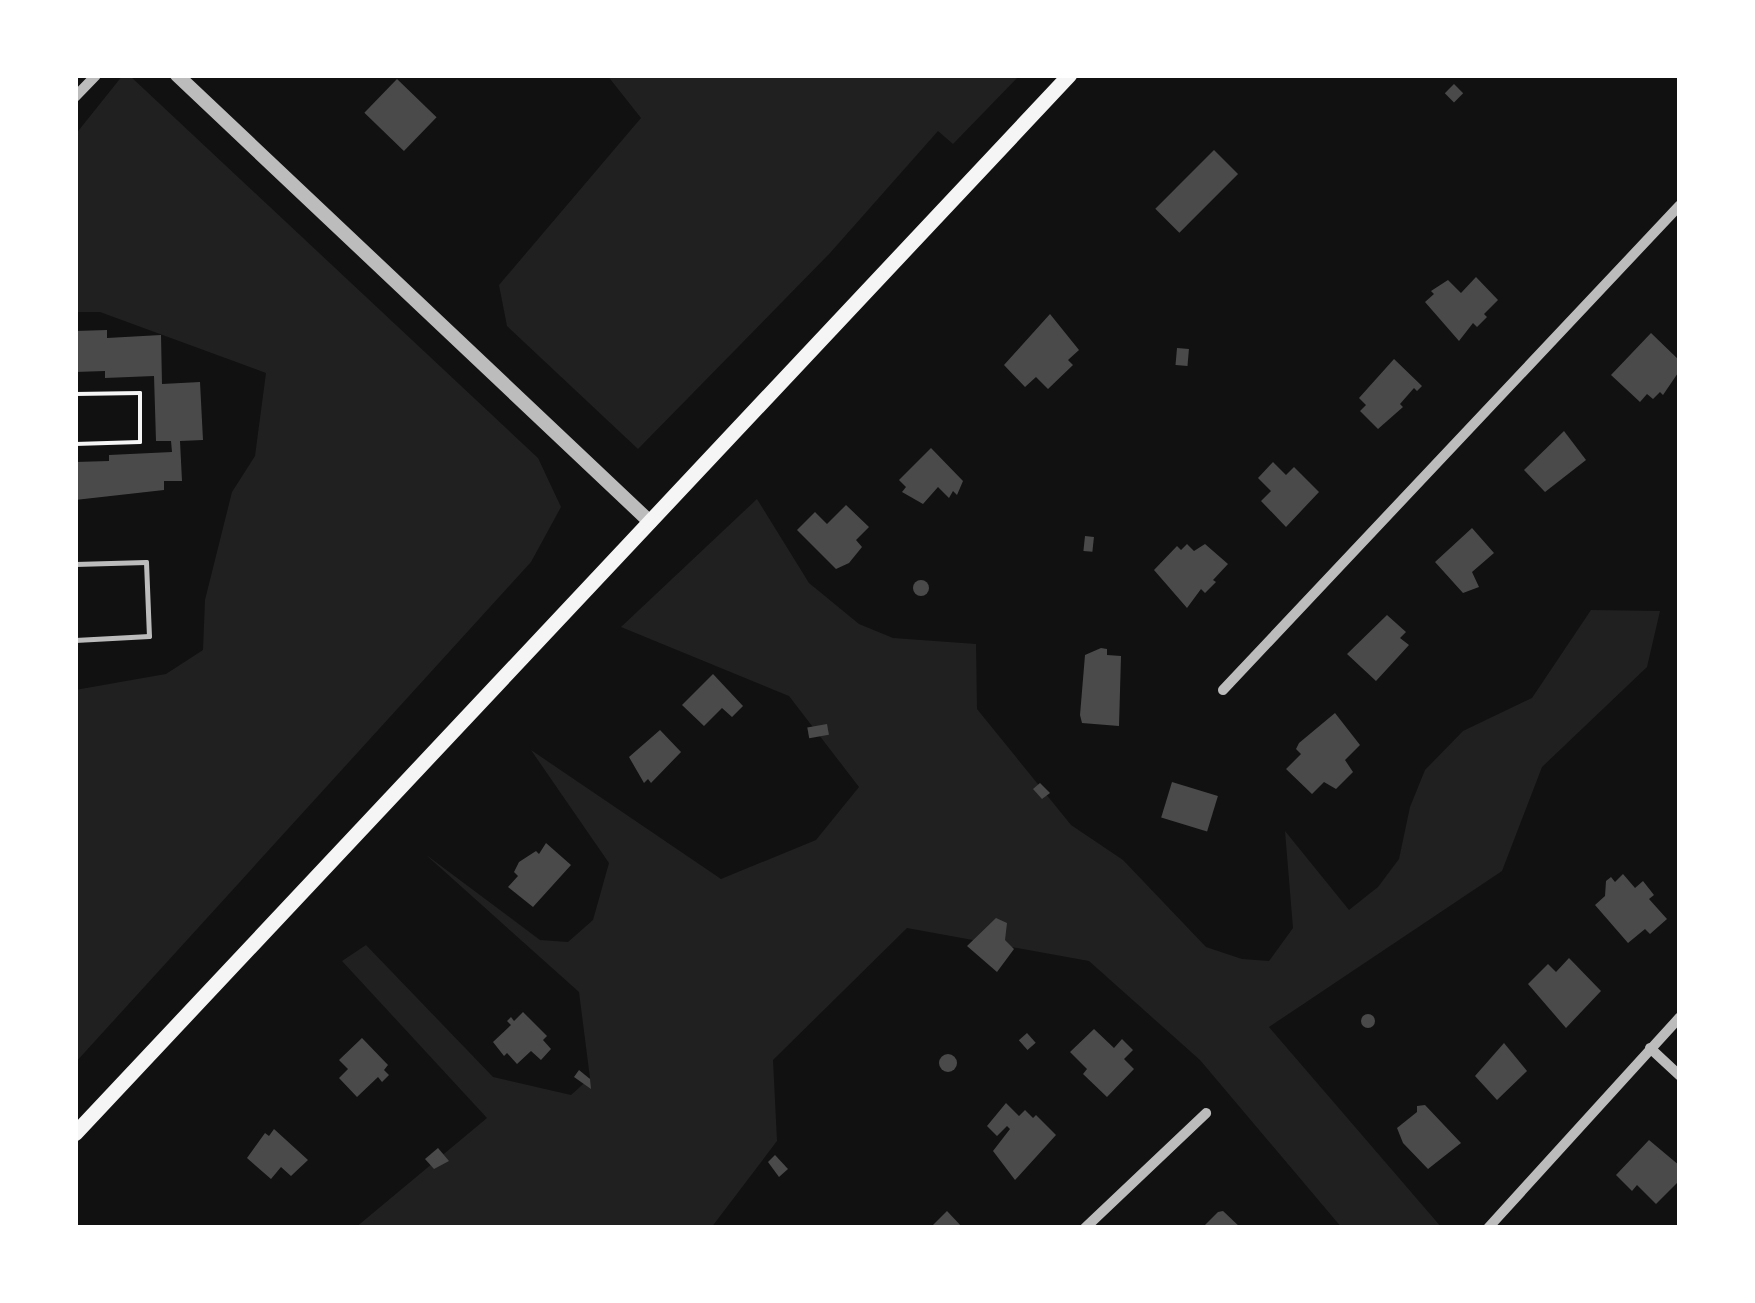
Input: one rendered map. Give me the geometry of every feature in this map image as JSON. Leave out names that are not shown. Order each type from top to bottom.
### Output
[{"type":"main road","points":[[75,1133],[1069,75]]},
{"type":"street","points":[[75,98],[96,75]]},
{"type":"street","points":[[176,75],[650,522]]},
{"type":"street","points":[[1223,690],[1680,204]]},
{"type":"street","points":[[1488,1228],[1680,1017]]},
{"type":"street","points":[[1650,1048],[1680,1076]]},
{"type":"street","points":[[1085,1228],[1206,1113]]},
{"type":"lane","points":[[75,564],[146,562],[149,636],[75,640]]},
{"type":"path","points":[[75,394],[140,393],[140,442],[75,444]]},
{"type":"shaded area","points":[[123,75],[129,75],[538,458],[561,507],[531,562],[75,1063],[75,690],[166,674],[203,650],[205,600],[232,492],[255,456],[266,373],[100,312],[75,312],[75,135]]},
{"type":"shaded area","points":[[607,75],[1020,75],[953,144],[938,131],[830,253],[638,449],[507,326],[499,285],[641,118]]},
{"type":"shaded area","points":[[757,499],[809,583],[859,624],[893,638],[976,644],[977,709],[1071,825],[1123,860],[1206,947],[1242,959],[1269,961],[1293,928],[1285,831],[1349,910],[1378,887],[1399,859],[1410,807],[1425,770],[1463,731],[1532,698],[1591,610],[1660,611],[1647,667],[1542,767],[1502,871],[1269,1027],[1442,1228],[1342,1228],[1200,1060],[1089,961],[907,928],[773,1060],[777,1141],[711,1228],[355,1228],[487,1118],[342,961],[366,945],[493,1077],[571,1095],[590,1078],[579,992],[425,854],[540,940],[568,942],[593,920],[609,863],[531,750],[721,879],[816,840],[859,787],[789,696],[621,627]]},
{"type":"building","points":[[397,79],[437,117],[404,151],[364,113]]},
{"type":"building","points":[[1454,84],[1463,93],[1454,102],[1445,93]]},
{"type":"building","points":[[1214,150],[1238,174],[1179,233],[1155,209]]},
{"type":"building","points":[[1476,277],[1498,300],[1484,314],[1487,317],[1477,327],[1473,323],[1459,341],[1425,302],[1434,294],[1431,291],[1448,280],[1461,293]]},
{"type":"building","points":[[1050,314],[1079,350],[1068,360],[1073,365],[1048,389],[1036,377],[1025,387],[1004,365]]},
{"type":"building","points":[[107,330],[107,338],[161,335],[162,384],[200,382],[203,440],[180,441],[182,481],[164,481],[164,490],[75,500],[75,462],[109,461],[109,455],[172,452],[171,441],[156,441],[154,376],[105,378],[105,371],[75,372],[75,331]]},
{"type":"building","points":[[1651,333],[1680,361],[1680,370],[1663,395],[1660,392],[1653,399],[1647,394],[1640,402],[1611,375]]},
{"type":"building","points":[[1177,348],[1189,349],[1187,366],[1176,365]]},
{"type":"building","points":[[1394,359],[1422,386],[1417,391],[1414,388],[1400,404],[1403,407],[1378,429],[1360,411],[1366,405],[1359,398]]},
{"type":"building","points":[[1564,431],[1586,460],[1545,492],[1524,470]]},
{"type":"building","points":[[931,448],[963,481],[957,495],[953,491],[949,498],[938,487],[923,504],[902,492],[906,487],[899,480]]},
{"type":"building","points":[[1273,462],[1286,475],[1294,467],[1319,492],[1286,527],[1261,501],[1271,491],[1258,478]]},
{"type":"building","points":[[846,505],[869,527],[856,540],[862,547],[849,563],[836,569],[797,530],[815,512],[827,524]]},
{"type":"building","points":[[1472,528],[1494,553],[1472,572],[1479,587],[1463,593],[1435,562]]},
{"type":"building","points":[[1085,536],[1094,537],[1092,552],[1083,551]]},
{"type":"building","points":[[1187,544],[1194,551],[1205,544],[1228,564],[1213,580],[1216,582],[1205,593],[1201,589],[1187,608],[1154,570],[1177,546],[1181,550]]},
{"type":"building","points":[[921,580],[929,588],[921,596],[913,588]]},
{"type":"building","points":[[1387,615],[1406,632],[1400,638],[1409,645],[1376,681],[1347,654]]},
{"type":"building","points":[[1107,649],[1107,655],[1121,656],[1119,726],[1082,723],[1080,715],[1085,655]]},
{"type":"building","points":[[713,674],[743,706],[732,717],[722,708],[704,726],[682,705]]},
{"type":"building","points":[[1335,713],[1360,745],[1345,760],[1353,772],[1336,789],[1324,782],[1312,794],[1286,769],[1301,754],[1296,749],[1299,743]]},
{"type":"building","points":[[827,724],[829,735],[809,738],[807,727]]},
{"type":"building","points":[[660,730],[681,752],[651,783],[648,779],[644,783],[629,757]]},
{"type":"building","points":[[1172,782],[1218,796],[1207,831],[1161,817]]},
{"type":"building","points":[[1040,783],[1050,793],[1042,799],[1033,789]]},
{"type":"building","points":[[546,843],[571,865],[533,907],[508,887],[518,876],[514,872],[519,862],[536,851],[539,854]]},
{"type":"building","points":[[1623,874],[1635,888],[1643,881],[1654,895],[1649,899],[1667,919],[1650,934],[1645,929],[1628,943],[1595,905],[1605,896],[1606,881],[1611,877],[1615,882]]},
{"type":"building","points":[[996,918],[1007,923],[1005,940],[1014,949],[997,972],[967,946]]},
{"type":"building","points":[[1569,958],[1601,991],[1566,1028],[1528,984],[1548,964],[1556,972]]},
{"type":"building","points":[[523,1012],[547,1036],[543,1040],[551,1049],[541,1060],[531,1051],[517,1064],[493,1042],[511,1025],[507,1021],[511,1017],[514,1021]]},
{"type":"building","points":[[1368,1014],[1375,1021],[1368,1028],[1361,1021]]},
{"type":"building","points":[[1094,1029],[1114,1048],[1122,1039],[1133,1050],[1124,1059],[1134,1069],[1107,1097],[1083,1074],[1087,1069],[1070,1052]]},
{"type":"building","points":[[1027,1033],[1036,1043],[1028,1050],[1019,1040]]},
{"type":"building","points":[[362,1038],[388,1065],[384,1070],[389,1075],[382,1082],[378,1077],[357,1097],[339,1078],[348,1069],[339,1060]]},
{"type":"building","points":[[1504,1043],[1527,1071],[1497,1100],[1475,1076]]},
{"type":"building","points":[[948,1054],[957,1063],[948,1072],[939,1063]]},
{"type":"building","points":[[579,1070],[590,1079],[591,1089],[574,1077]]},
{"type":"building","points":[[1006,1103],[1019,1116],[1025,1110],[1033,1118],[1036,1115],[1056,1135],[1015,1180],[993,1151],[1010,1129],[1007,1126],[997,1136],[987,1126]]},
{"type":"building","points":[[1425,1105],[1461,1143],[1428,1169],[1403,1143],[1397,1128],[1417,1112],[1417,1106]]},
{"type":"building","points":[[274,1129],[308,1160],[291,1176],[281,1167],[271,1179],[247,1158],[265,1133],[269,1136]]},
{"type":"building","points":[[1649,1140],[1680,1166],[1680,1180],[1656,1204],[1637,1185],[1632,1191],[1616,1175]]},
{"type":"building","points":[[438,1148],[449,1161],[434,1169],[425,1159]]},
{"type":"building","points":[[775,1155],[788,1169],[779,1177],[768,1162]]},
{"type":"building","points":[[947,1211],[963,1228],[930,1228]]},
{"type":"building","points":[[1223,1211],[1241,1228],[1202,1228],[1218,1212]]}]
